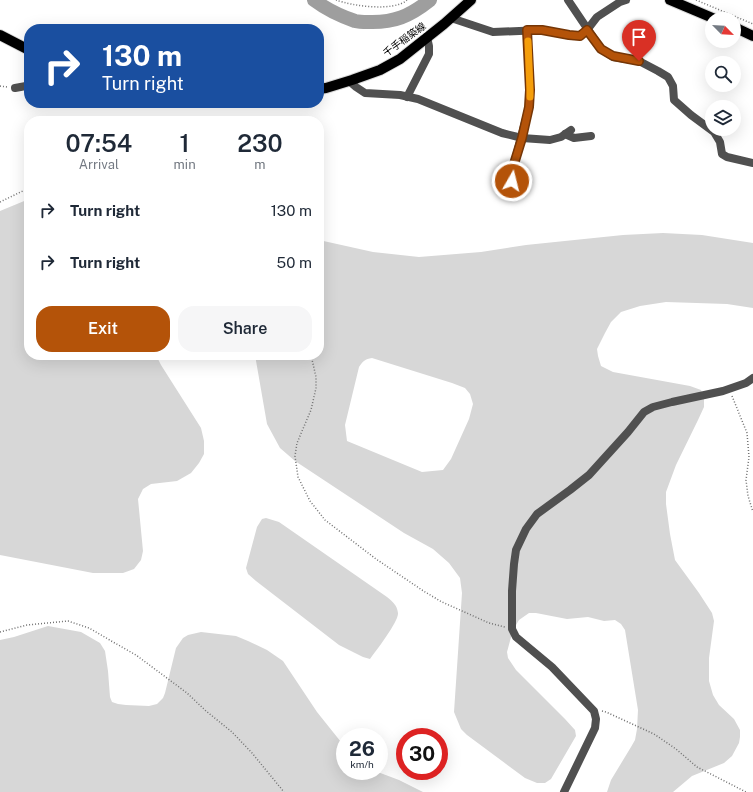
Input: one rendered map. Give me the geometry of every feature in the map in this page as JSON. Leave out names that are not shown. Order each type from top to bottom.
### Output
[{"type":"main road","name":"千手稲築線","points":[[324,88],[380,70],[400,59],[471,0]]},
{"type":"main road","points":[[670,0],[705,15]]},
{"type":"main road","points":[[741,30],[753,36]]},
{"type":"main road","points":[[0,35],[24,47]]},
{"type":"street","points":[[568,0],[601,49],[613,56],[639,61],[668,77],[673,86],[674,100],[714,132],[720,142],[722,154],[727,157],[753,163]]},
{"type":"street","points":[[451,18],[493,32],[542,30],[580,36],[587,30],[597,17],[620,2],[626,0]]},
{"type":"street","points":[[512,181],[514,164],[529,107],[530,90],[527,30]]},
{"type":"street","points":[[408,97],[429,54],[427,37]]},
{"type":"street","points":[[349,81],[356,88],[366,93],[400,95],[418,99],[502,132],[522,138],[550,140],[561,137],[568,132],[574,138],[591,136]]},
{"type":"street","points":[[15,88],[24,86]]},
{"type":"street","points":[[564,792],[595,728],[596,719],[594,711],[552,667],[516,637],[512,629],[512,591],[516,550],[526,529],[537,514],[589,474],[628,432],[644,412],[672,402],[723,391],[746,383],[753,378]]},
{"type":"path","points":[[336,0],[367,6],[387,7],[407,0]]},
{"type":"path","points":[[696,0],[753,24]]},
{"type":"path","points":[[0,202],[24,190]]},
{"type":"path","points":[[312,360],[316,377],[316,388],[311,410],[296,443],[295,456],[298,477],[310,501],[325,520],[376,559],[425,592],[442,602],[489,622],[512,629]]},
{"type":"path","points":[[729,389],[747,433],[749,457],[746,480],[748,496],[753,512]]},
{"type":"path","points":[[0,632],[28,625],[68,621],[89,628],[136,656],[187,693],[232,732],[252,753],[284,792]]},
{"type":"path","points":[[594,711],[606,712],[654,734],[676,749],[697,767],[746,792]]},
{"type":"shaded area","points":[[24,201],[24,360],[158,360],[201,428],[204,441],[204,454],[191,473],[177,481],[151,484],[143,489],[138,499],[143,551],[141,560],[134,569],[123,573],[93,573],[0,555],[0,211]]},
{"type":"shaded area","points":[[663,233],[702,235],[753,243],[753,308],[727,304],[666,302],[640,306],[621,312],[611,322],[597,349],[601,366],[613,372],[690,386],[701,390],[704,397],[704,407],[676,465],[666,492],[666,504],[675,560],[712,613],[714,621],[709,658],[709,681],[713,695],[719,705],[734,719],[740,730],[740,737],[739,743],[732,756],[724,763],[692,776],[673,792],[607,792],[611,780],[635,740],[638,710],[625,630],[621,624],[615,620],[604,621],[588,617],[567,619],[529,613],[519,620],[513,630],[507,652],[508,658],[516,670],[575,730],[576,736],[551,779],[545,783],[537,783],[525,778],[467,735],[461,729],[454,712],[462,593],[460,578],[449,563],[433,549],[404,533],[295,461],[280,448],[267,424],[256,360],[324,360],[324,241],[373,252],[419,257],[481,252],[526,245],[623,235]],"holes":[[[372,358],[465,388],[470,394],[473,404],[469,419],[451,459],[443,470],[422,472],[347,441],[345,425],[359,367],[366,360]]]},
{"type":"shaded area","points":[[266,518],[279,522],[387,597],[397,608],[398,613],[395,622],[387,636],[370,659],[339,645],[248,574],[246,568],[257,527],[262,519]]},
{"type":"shaded area","points":[[48,626],[81,632],[100,643],[105,651],[110,697],[112,702],[126,705],[149,706],[157,704],[163,698],[176,648],[183,638],[188,635],[201,632],[236,636],[267,650],[283,661],[317,712],[336,736],[336,780],[388,780],[388,776],[423,792],[0,792],[0,640]]},
{"type":"waterway","points":[[314,0],[344,17],[357,21],[368,22],[394,20],[416,10],[430,0]]},
{"type":"slow traffic","points":[[528,41],[530,97]]},
{"type":"route","points":[[512,181],[514,164],[529,107],[530,90],[527,30],[542,30],[580,36],[587,30],[601,49],[613,56],[639,61]]}]
